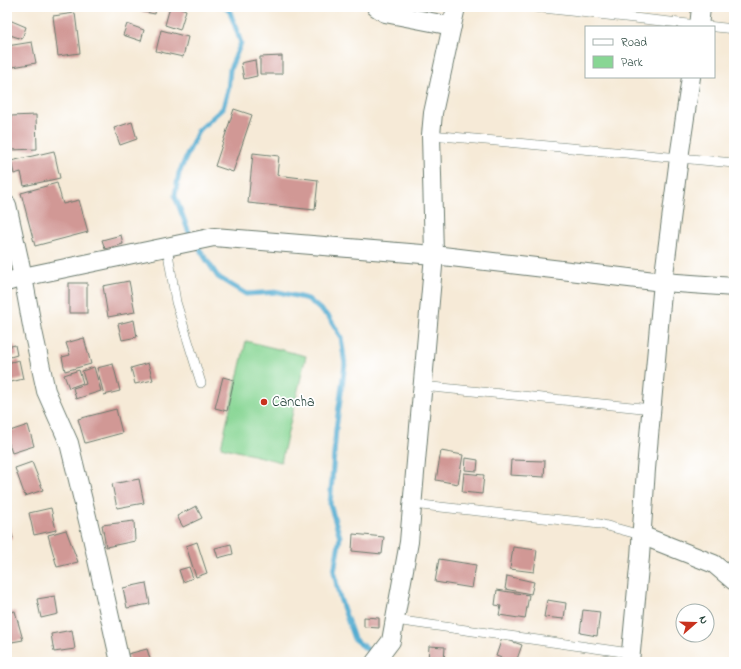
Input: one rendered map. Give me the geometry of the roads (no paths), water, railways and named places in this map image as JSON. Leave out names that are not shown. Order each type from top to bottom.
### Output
[{"type":"street","points":[[376,7],[385,13],[452,26]]},
{"type":"street","points":[[375,662],[391,641],[409,542],[434,255],[431,135],[433,113],[456,7]]},
{"type":"street","points":[[699,26],[701,7]]},
{"type":"street","points":[[630,657],[663,282],[691,78]]},
{"type":"street","points":[[7,205],[15,280],[33,332],[46,391],[69,443],[120,662]]},
{"type":"street","points":[[15,280],[214,237],[434,255],[663,282],[734,286]]},
{"type":"street","points":[[641,535],[714,564],[734,581]]},
{"type":"lane","points":[[534,7],[699,26]]},
{"type":"lane","points":[[715,27],[734,29]]},
{"type":"lane","points":[[431,135],[734,163]]},
{"type":"lane","points":[[173,246],[176,302],[201,383]]},
{"type":"lane","points":[[422,386],[652,409]]},
{"type":"lane","points":[[412,504],[600,524],[641,535]]},
{"type":"lane","points":[[395,620],[630,657]]},
{"type":"waterway","points":[[225,7],[230,12],[241,43],[230,69],[228,90],[223,108],[198,131],[179,173],[175,196],[190,235],[218,277],[246,294],[279,292],[308,299],[329,317],[341,337],[345,364],[336,429],[330,504],[340,537],[334,572],[339,595],[354,639],[368,650],[372,659]]},
{"type":"place","name":"Cancha","points":[[264,402]]}]
